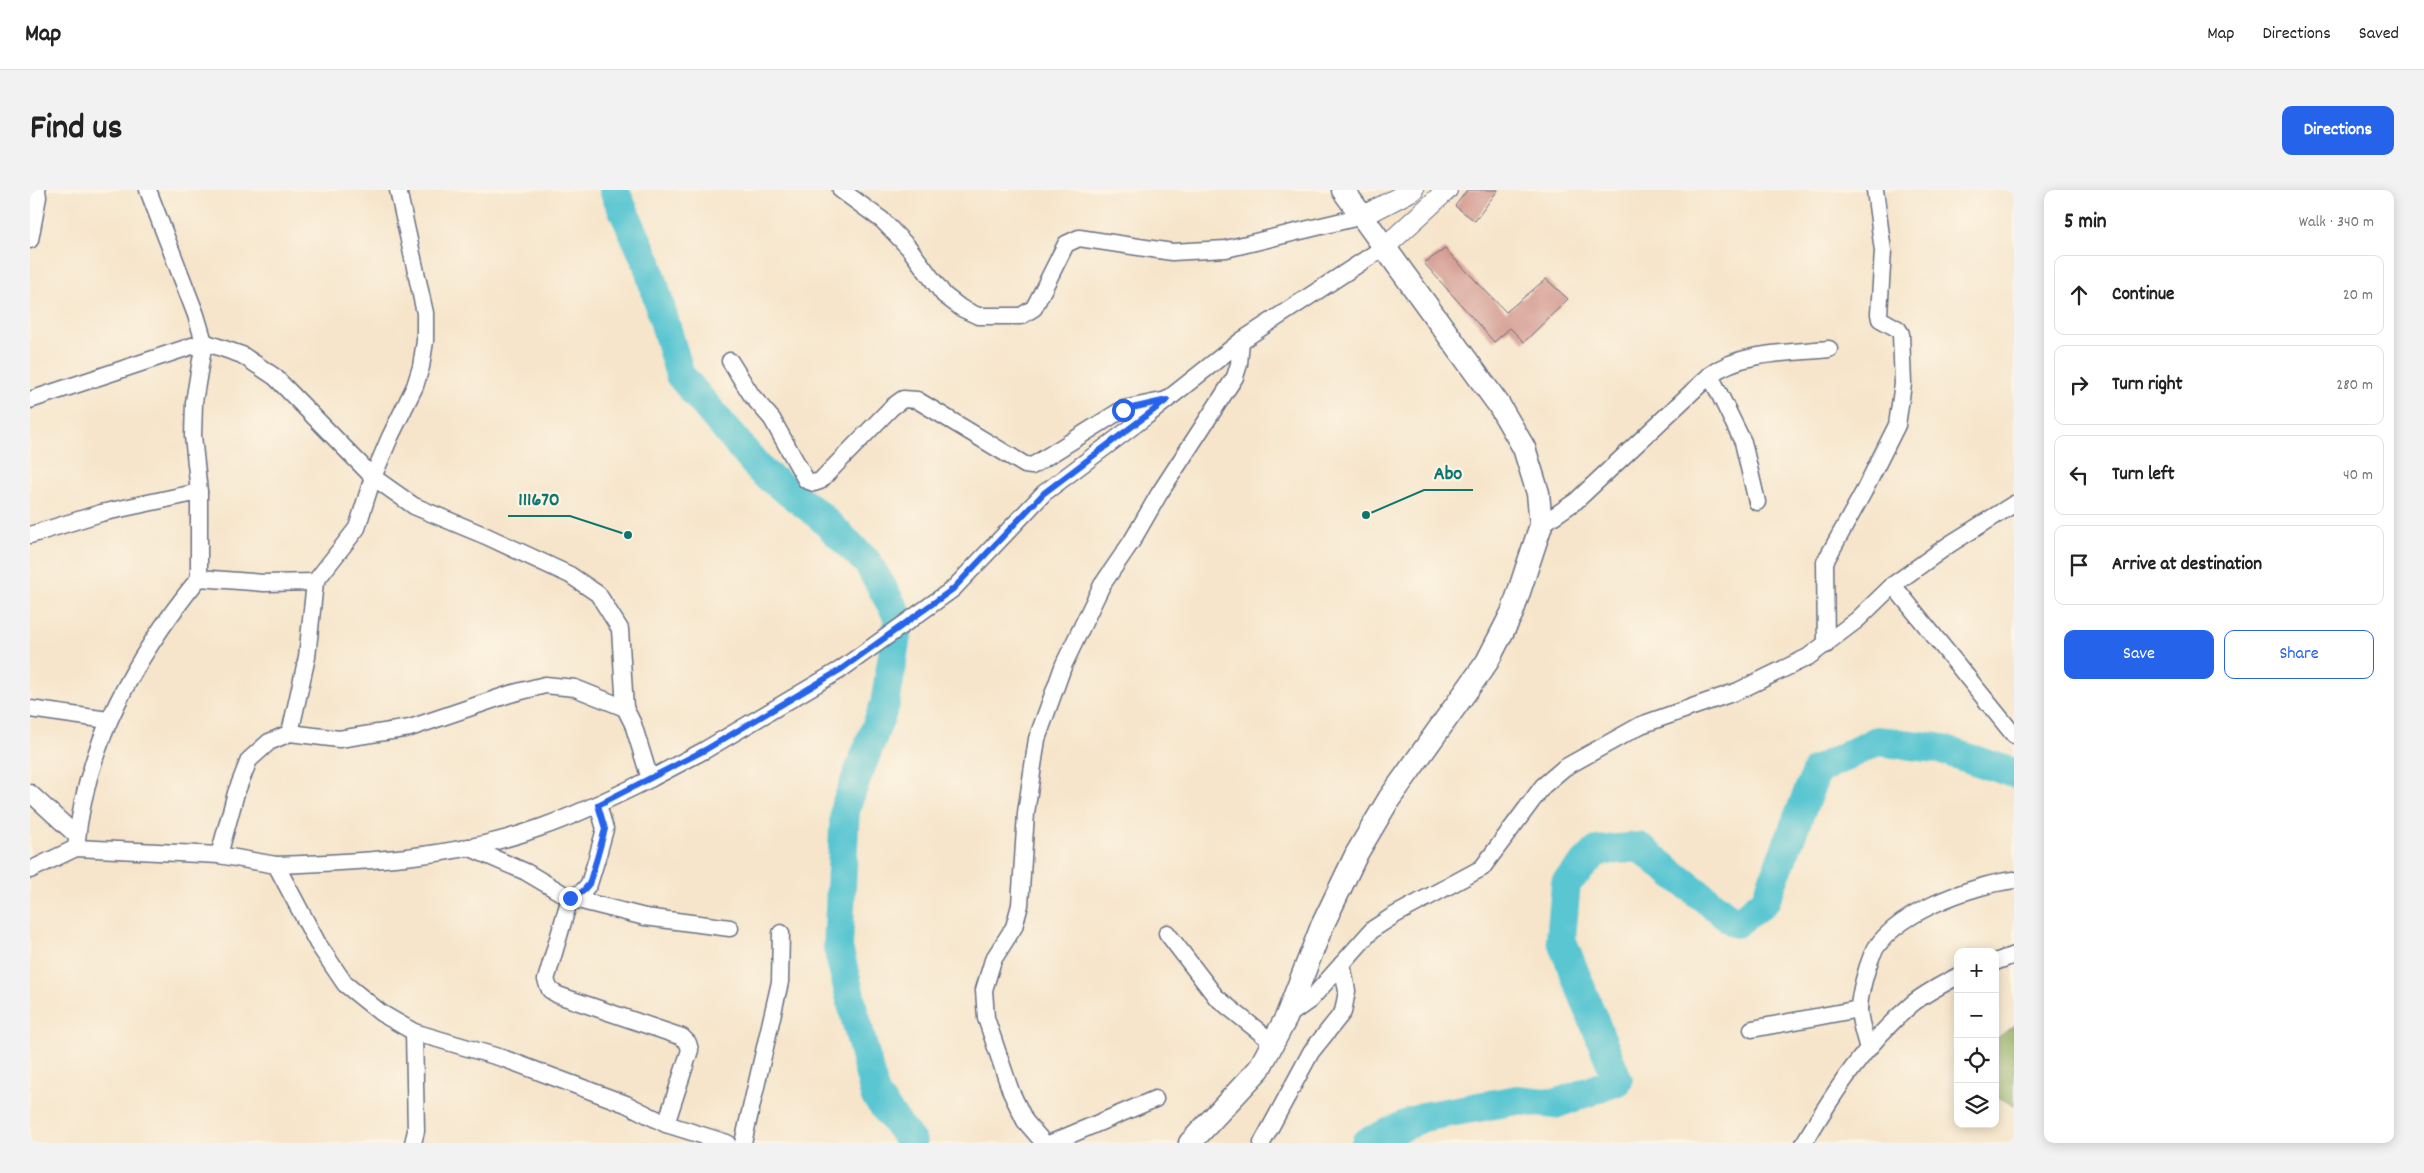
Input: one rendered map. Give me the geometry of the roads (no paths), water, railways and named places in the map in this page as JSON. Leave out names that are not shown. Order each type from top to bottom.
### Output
[{"type":"main road","points":[[1190,1143],[1259,1069],[1286,1018],[1322,926],[1357,853],[1389,799],[1492,654],[1512,613],[1541,525],[1538,493],[1524,448],[1499,405],[1458,350],[1386,246],[1343,190]]},
{"type":"street","points":[[30,240],[38,197],[37,190]]},
{"type":"street","points":[[76,842],[86,793],[108,720],[124,686],[170,613],[199,578],[199,492],[193,428],[194,402],[204,342],[196,315],[148,190]]},
{"type":"street","points":[[290,733],[308,657],[315,582],[357,528],[373,477],[415,386],[421,367],[424,341],[424,313],[398,190]]},
{"type":"street","points":[[841,190],[882,220],[909,248],[944,294],[961,308],[978,316],[997,317],[1021,316],[1034,308],[1066,244],[1079,238],[1172,252],[1226,249],[1363,216],[1413,190]]},
{"type":"street","points":[[30,870],[76,842],[219,855],[276,865],[399,858],[468,848],[538,829],[598,805],[705,750],[840,670],[953,589],[1044,493],[1167,400],[1241,341],[1386,246],[1447,190]]},
{"type":"street","points":[[1826,645],[1824,562],[1864,493],[1896,425],[1903,384],[1901,334],[1898,329],[1880,319],[1882,251],[1875,190]]},
{"type":"street","points":[[1044,1143],[1025,1121],[1011,1092],[986,1018],[984,990],[993,960],[1014,927],[1020,905],[1026,813],[1037,739],[1064,664],[1102,585],[1235,377],[1239,364],[1241,341]]},
{"type":"street","points":[[30,400],[204,342],[242,354],[275,377],[373,477],[414,506],[486,536],[570,575],[598,594],[620,630],[625,708],[633,724],[650,779]]},
{"type":"street","points":[[1541,525],[1576,501],[1710,374],[1724,364],[1752,358],[1829,349]]},
{"type":"street","points":[[730,361],[752,396],[772,419],[806,480],[814,483],[820,481],[892,407],[903,399],[917,400],[1025,465],[1032,466],[1123,410],[1167,400]]},
{"type":"street","points":[[1710,374],[1742,442],[1757,502]]},
{"type":"street","points":[[30,535],[100,513],[199,492]]},
{"type":"street","points":[[1286,1018],[1310,1000],[1373,929],[1393,916],[1482,868],[1543,786],[1564,768],[1598,747],[1641,725],[1738,691],[1808,656],[1826,645],[1857,620],[1893,585],[1950,544],[2014,504]]},
{"type":"street","points":[[199,578],[264,583],[315,582]]},
{"type":"street","points":[[1893,585],[1986,704],[2014,735]]},
{"type":"street","points":[[219,855],[236,793],[249,760],[269,742],[290,733],[339,739],[410,728],[510,694],[546,685],[576,688],[625,708]]},
{"type":"street","points":[[30,709],[108,720]]},
{"type":"street","points":[[30,793],[76,842]]},
{"type":"street","points":[[598,805],[605,829],[597,858],[589,884],[582,892],[570,898],[546,980],[550,990],[682,1036],[688,1043],[690,1050],[666,1124]]},
{"type":"street","points":[[468,848],[526,872],[570,898],[645,917],[730,928]]},
{"type":"street","points":[[276,865],[318,944],[345,984],[381,1013],[414,1032],[505,1059],[626,1104],[666,1124],[728,1143]]},
{"type":"street","points":[[1868,1050],[1859,1009],[1872,955],[1886,936],[1908,919],[1954,895],[1990,883],[2014,880]]},
{"type":"street","points":[[1167,932],[1216,997],[1272,1042]]},
{"type":"street","points":[[743,1143],[779,990],[781,933]]},
{"type":"street","points":[[1999,961],[2014,955]]},
{"type":"street","points":[[1262,1143],[1311,1052],[1343,1012],[1347,991],[1342,964]]},
{"type":"street","points":[[1804,1143],[1838,1086],[1868,1050],[1913,1004],[1954,978]]},
{"type":"street","points":[[1752,1029],[1859,1009]]},
{"type":"street","points":[[413,1143],[416,1131],[414,1032]]},
{"type":"street","points":[[1051,1143],[1154,1099]]},
{"type":"waterway","points":[[614,190],[647,262],[680,375],[762,472],[819,515],[868,563],[899,618],[885,704],[845,808],[838,948],[875,1095],[912,1143]]},
{"type":"waterway","points":[[1366,1143],[1423,1117],[1517,1100],[1555,1104],[1618,1081],[1561,939],[1566,883],[1597,851],[1639,847],[1736,923],[1765,901],[1817,770],[1877,741],[1937,748],[2014,773]]},
{"type":"place","name":"Abo","points":[[1366,515]]},
{"type":"place","name":"111670","points":[[628,535]]}]
